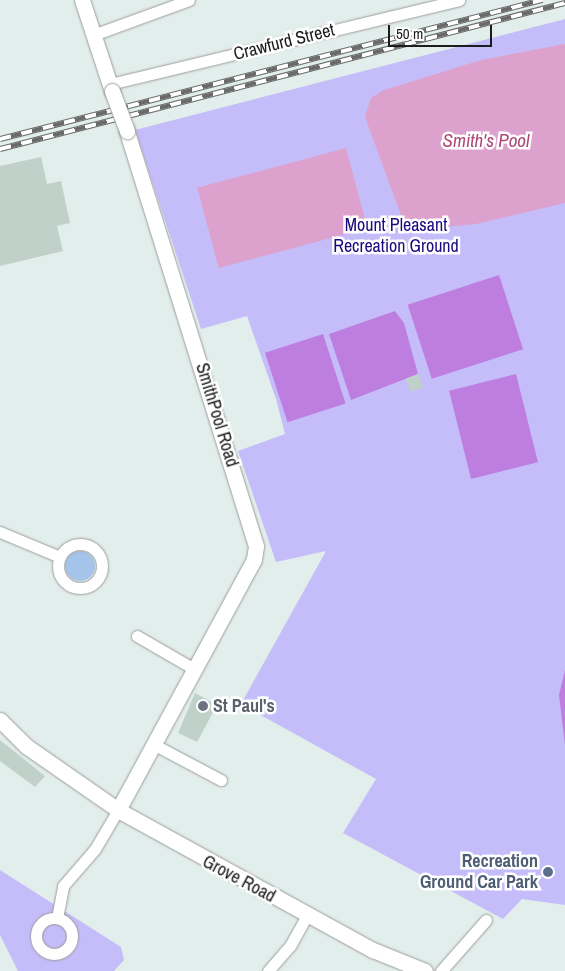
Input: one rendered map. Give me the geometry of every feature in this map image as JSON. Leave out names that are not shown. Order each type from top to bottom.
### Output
[{"type":"street","name":"SmithPool Road","points":[[82,0],[127,131],[256,546],[254,559],[118,810]]},
{"type":"street","points":[[93,34],[188,0]]},
{"type":"street","name":"Crawfurd Street","points":[[111,88],[459,0]]},
{"type":"street","points":[[0,532],[60,557]]},
{"type":"street","points":[[137,636],[194,669]]},
{"type":"street","name":"Grove Road","points":[[0,720],[62,772],[118,810],[307,914],[425,971]]},
{"type":"street","points":[[153,744],[221,780]]},
{"type":"street","points":[[57,918],[63,886],[95,849],[118,810]]},
{"type":"street","points":[[268,971],[290,946],[307,914]]},
{"type":"street","points":[[441,971],[486,920]]},
{"type":"shaded area","points":[[499,275],[523,349],[432,379],[408,305]]},
{"type":"shaded area","points":[[395,311],[404,323],[418,374],[351,400],[329,334]]},
{"type":"shaded area","points":[[323,334],[346,403],[288,422],[265,353]]},
{"type":"shaded area","points":[[516,374],[538,462],[471,479],[449,391]]},
{"type":"shaded area","points":[[80,551],[91,555],[95,566],[91,577],[80,581],[69,577],[65,566],[69,555]]},
{"type":"shaded area","points":[[565,670],[565,745],[559,695]]},
{"type":"green space","name":"Mount Pleasant Recreation Ground","points":[[565,19],[565,905],[522,899],[503,919],[343,833],[376,779],[241,704],[326,551],[276,562],[238,451],[285,434],[276,399],[247,316],[201,329],[135,130]]},
{"type":"green space","points":[[0,870],[121,947],[124,960],[114,971],[18,971],[0,935]]},
{"type":"water","name":"Smith's Pool","points":[[565,44],[565,203],[476,224],[412,230],[402,218],[365,117],[371,98],[384,90],[481,60]]},
{"type":"water","points":[[346,148],[367,228],[219,268],[197,188]]},
{"type":"building","points":[[41,157],[47,184],[61,181],[70,223],[57,226],[63,251],[0,266],[0,166]]},
{"type":"building","points":[[418,374],[423,387],[411,392],[406,379]]},
{"type":"building","points":[[195,693],[217,705],[197,742],[178,733]]},
{"type":"building","points":[[0,740],[45,776],[35,787],[0,761]]},
{"type":"railway","points":[[0,139],[542,0]]},
{"type":"railway","points":[[0,149],[565,3]]},
{"type":"place","name":"St Paul's","points":[[203,706]]},
{"type":"place","name":"Recreation Ground Car Park","points":[[548,872]]}]
